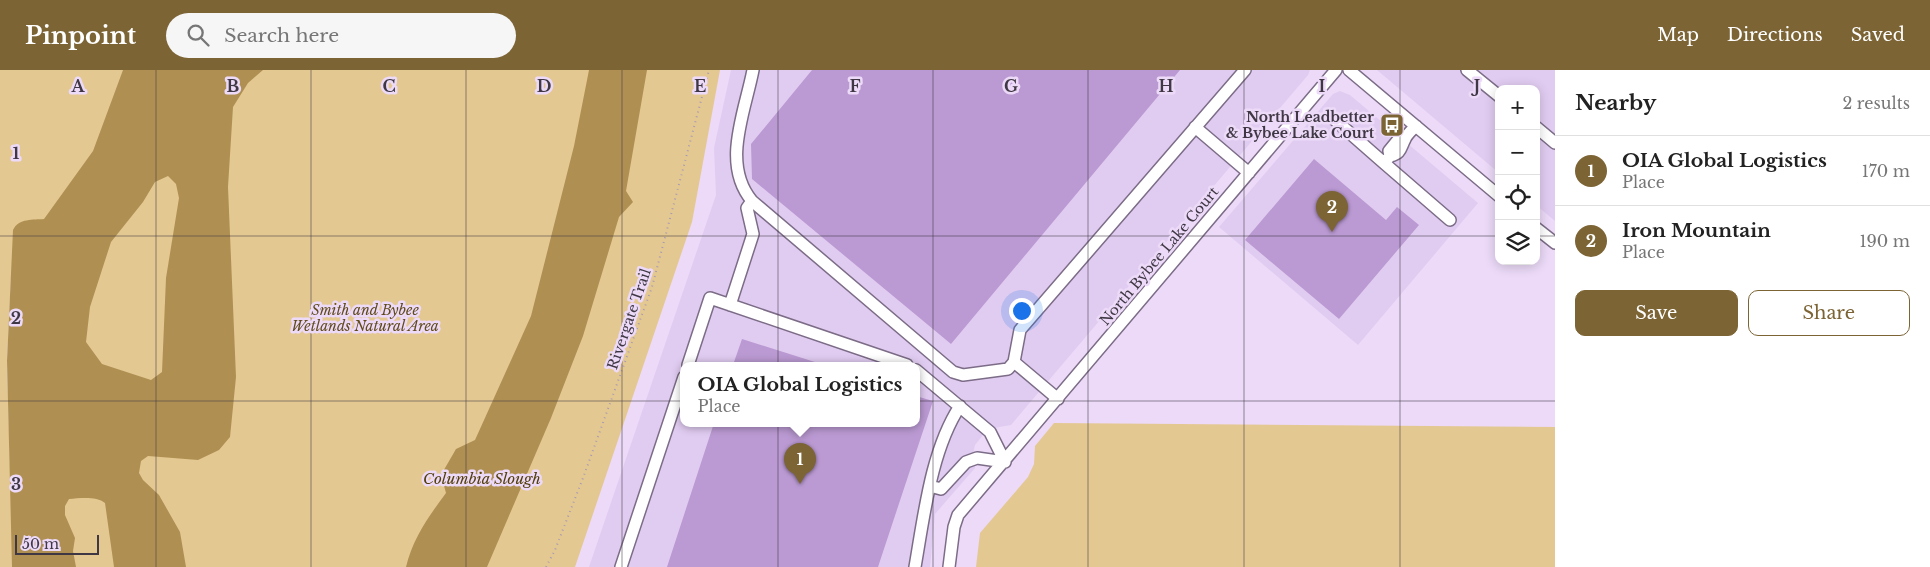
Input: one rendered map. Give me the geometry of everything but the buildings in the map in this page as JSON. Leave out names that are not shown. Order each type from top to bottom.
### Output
[{"type":"street","points":[[753,70],[739,124],[737,154],[739,177],[743,191],[752,202],[953,372],[963,375],[1008,369],[1014,362],[1020,330],[1245,70]]},
{"type":"street","name":"North Bybee Lake Court","points":[[950,567],[954,527],[958,516],[1336,70]]},
{"type":"street","points":[[1349,70],[1495,193]]},
{"type":"street","points":[[1468,70],[1495,93]]},
{"type":"street","points":[[1335,120],[1387,160],[1450,220]]},
{"type":"street","points":[[1387,160],[1392,146],[1398,140],[1404,140],[1416,126]]},
{"type":"street","points":[[1195,128],[1249,173]]},
{"type":"street","points":[[1540,130],[1555,143]]},
{"type":"street","points":[[730,305],[753,234],[746,208],[752,202]]},
{"type":"street","points":[[1540,230],[1553,237]]},
{"type":"street","points":[[689,362],[710,298],[898,362]]},
{"type":"street","points":[[1014,362],[1058,399]]},
{"type":"street","points":[[920,373],[990,432],[1005,462]]},
{"type":"street","points":[[621,567],[680,389]]},
{"type":"street","points":[[915,567],[930,486],[950,422],[960,406]]},
{"type":"street","points":[[930,486],[941,489],[966,462],[977,458],[1005,462]]},
{"type":"path","name":"Rivergate Trail","points":[[546,567],[555,550],[584,478],[652,287],[709,70]]},
{"type":"shaded area","points":[[731,70],[1310,70],[1308,75],[1011,425],[994,428],[983,435],[975,445],[973,454],[975,468],[935,514],[930,567],[589,567],[716,195],[714,148]]},
{"type":"shaded area","points":[[1377,70],[1555,70],[1555,221],[1540,208],[1540,85],[1495,85],[1495,170]]},
{"type":"shaded area","points":[[1340,91],[1350,95],[1478,203],[1358,345],[1219,227],[1333,94]]},
{"type":"green space","name":"Smith and Bybee Wetlands Natural Area","points":[[0,70],[720,70],[692,222],[575,567],[0,567]],"holes":[[[11,278],[10,467],[7,361]]]},
{"type":"green space","points":[[1054,423],[1555,427],[1555,567],[976,567],[980,533],[1028,477],[1034,464],[1035,446]]},
{"type":"water","points":[[123,70],[263,70],[248,83],[233,107],[228,187],[236,377],[230,437],[219,450],[198,460],[148,456],[141,461],[139,473],[143,480],[159,495],[180,532],[186,567],[114,567],[105,503],[98,499],[83,498],[69,499],[65,506],[65,515],[75,538],[73,551],[76,567],[12,567],[7,361],[13,230],[19,223],[44,219],[93,151]],"holes":[[[168,176],[176,184],[179,198],[166,278],[162,372],[151,380],[102,364],[86,342],[90,307],[111,242],[143,202],[155,182]]]},
{"type":"water","name":"Columbia Slough","points":[[589,70],[647,70],[626,191],[633,202],[619,217],[583,336],[551,418],[487,567],[406,567],[417,537],[446,493],[441,475],[456,449],[475,440],[531,316],[574,146]]},
{"type":"place","name":"North Leadbetter & Bybee Lake Court","points":[[1392,125]]},
{"type":"place","name":"Iron Mountain","points":[[1332,232]]},
{"type":"place","name":"OIA Global Logistics","points":[[800,484]]}]
